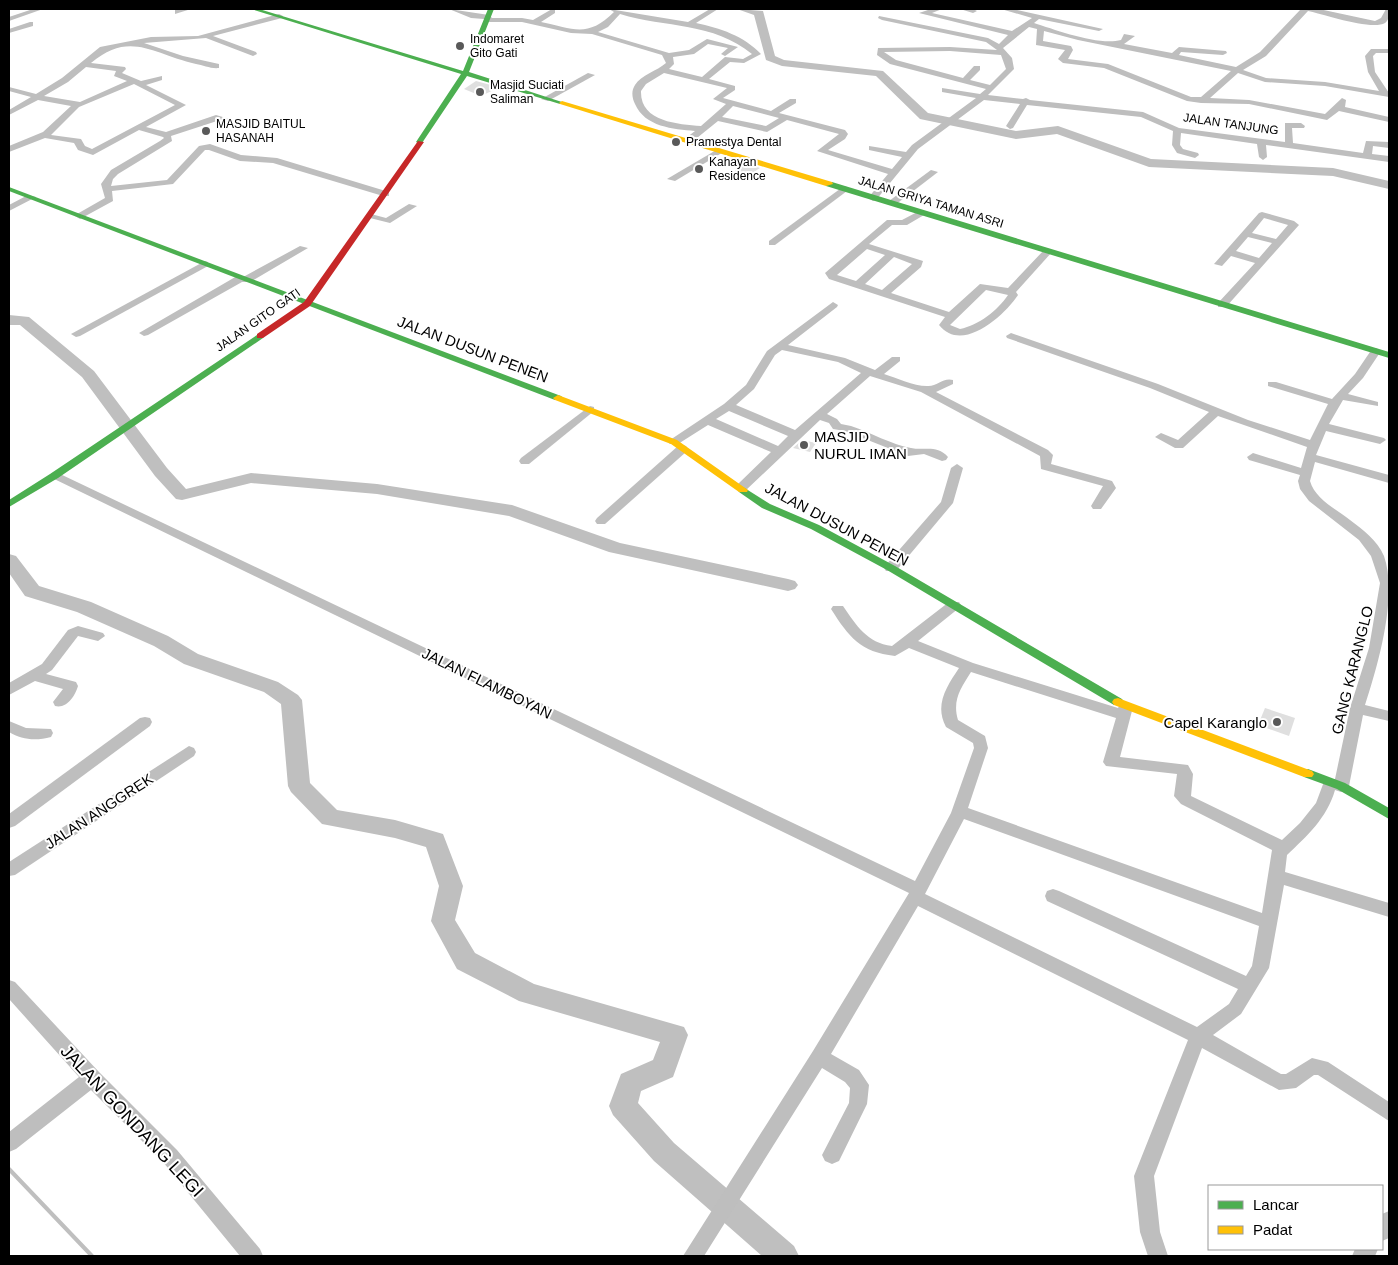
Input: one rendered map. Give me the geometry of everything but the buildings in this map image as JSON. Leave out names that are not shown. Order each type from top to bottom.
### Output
[{"type":"street","points":[[9,19],[39,9]]},
{"type":"street","points":[[178,12],[187,9]]},
{"type":"street","name":"JALAN GRIYA TAMAN ASRI","points":[[254,9],[1389,355]]},
{"type":"street","points":[[453,9],[474,16],[489,15],[536,22],[571,31],[592,32],[660,51],[666,56],[670,64],[640,84],[636,93],[638,102],[651,118],[662,124],[703,129]]},
{"type":"street","points":[[688,25],[716,9]]},
{"type":"street","points":[[921,10],[931,12],[939,9]]},
{"type":"street","points":[[964,9],[973,12]]},
{"type":"street","points":[[1005,9],[1099,29]]},
{"type":"street","points":[[1202,101],[1237,70],[1263,54],[1294,23],[1305,9]]},
{"type":"street","points":[[1310,9],[1382,22],[1388,12],[1377,9]]},
{"type":"street","points":[[592,32],[609,22],[615,10],[735,37],[748,45],[757,54],[744,61],[728,59],[703,80]]},
{"type":"street","points":[[921,10],[929,16],[1013,34]]},
{"type":"street","points":[[1002,51],[1013,34],[1050,10]]},
{"type":"street","points":[[536,22],[552,11]]},
{"type":"street","name":"JALAN GITO GATI","points":[[9,504],[54,476],[307,304],[371,217],[466,74],[489,15]]},
{"type":"street","points":[[10,113],[65,80],[82,64],[103,49],[151,38],[207,36],[279,16]]},
{"type":"street","points":[[873,198],[908,155],[924,139],[965,112],[1010,69],[1008,58],[988,40],[882,18]]},
{"type":"street","points":[[9,31],[30,24]]},
{"type":"street","points":[[1028,24],[1111,53],[1182,96],[1202,101],[1249,102],[1327,117],[1339,107],[1347,88]]},
{"type":"street","points":[[1041,29],[1039,43],[1069,50],[1062,59],[1071,62],[1111,53],[1161,55],[1237,70],[1265,80],[1347,88],[1388,95]]},
{"type":"street","points":[[207,36],[218,42],[253,54]]},
{"type":"street","points":[[1111,53],[1124,42],[1127,36],[1131,36]]},
{"type":"street","points":[[666,56],[691,52],[707,41],[734,47],[725,54]]},
{"type":"street","points":[[133,42],[181,58],[216,66]]},
{"type":"street","points":[[992,88],[893,62],[884,57],[880,50],[950,49],[1002,51]]},
{"type":"street","points":[[1174,57],[1179,49],[1223,53]]},
{"type":"street","points":[[1388,95],[1377,85],[1372,74],[1369,56],[1374,51],[1389,51]]},
{"type":"street","points":[[1151,60],[1156,60],[1161,55]]},
{"type":"street","points":[[44,135],[56,139],[65,137],[78,141],[81,148],[93,152],[182,105],[116,74],[122,70],[82,64]]},
{"type":"street","points":[[964,81],[977,68]]},
{"type":"street","points":[[663,70],[730,86],[732,88],[717,99],[772,114],[781,120],[839,139],[821,151],[895,173]]},
{"type":"street","points":[[545,99],[591,75]]},
{"type":"street","points":[[9,89],[36,97],[77,105],[138,83],[159,78]]},
{"type":"street","points":[[1258,87],[1265,80]]},
{"type":"street","name":"JALAN TANJUNG","points":[[945,90],[982,97],[1026,100],[1143,115],[1178,130],[1389,159]]},
{"type":"street","points":[[1010,126],[1026,100]]},
{"type":"street","points":[[772,114],[793,101]]},
{"type":"street","points":[[688,140],[716,118],[731,103]]},
{"type":"street","points":[[13,146],[44,135],[56,126],[62,116],[77,105]]},
{"type":"street","points":[[1339,107],[1389,119]]},
{"type":"street","points":[[138,127],[166,135],[216,118],[232,121]]},
{"type":"street","points":[[716,118],[767,130],[781,120]]},
{"type":"street","points":[[1289,146],[1288,125],[1301,126]]},
{"type":"street","points":[[1178,130],[1176,146],[1180,151],[1195,154]]},
{"type":"street","points":[[106,184],[133,159],[168,140],[166,135]]},
{"type":"street","points":[[1261,142],[1264,157]]},
{"type":"street","points":[[1367,156],[1369,142],[1389,145]]},
{"type":"street","points":[[106,184],[170,182],[202,148],[208,146],[236,157],[274,160],[386,194]]},
{"type":"street","points":[[872,148],[908,155]]},
{"type":"street","points":[[672,179],[721,151]]},
{"type":"street","points":[[892,203],[934,172]]},
{"type":"street","points":[[80,216],[108,201],[110,196],[106,184]]},
{"type":"street","name":"JALAN DUSUN PENEN","points":[[9,189],[307,304],[590,409],[678,446],[766,506],[815,527],[891,568],[1125,711],[1336,784],[1389,814]]},
{"type":"street","points":[[772,242],[844,189]]},
{"type":"street","points":[[9,208],[31,197]]},
{"type":"street","points":[[371,217],[387,221],[412,206]]},
{"type":"street","points":[[863,244],[890,222],[904,223],[921,213]]},
{"type":"street","points":[[1219,264],[1262,215],[1294,225],[1222,305]]},
{"type":"street","points":[[1246,234],[1278,242]]},
{"type":"street","points":[[885,293],[918,264],[915,260],[864,246],[830,273],[833,277],[951,316]]},
{"type":"street","points":[[144,333],[302,248]]},
{"type":"street","points":[[1011,292],[984,286],[944,324],[947,329],[956,332],[980,325],[997,316],[1010,300],[1013,295],[1011,292],[1023,276],[1047,252]]},
{"type":"street","points":[[1229,252],[1260,261]]},
{"type":"street","points":[[858,285],[892,254]]},
{"type":"street","points":[[76,334],[206,264]]},
{"type":"street","points":[[601,521],[678,446],[707,420],[728,406],[755,381],[765,361],[779,346],[833,305]]},
{"type":"street","points":[[1011,336],[1313,445]]},
{"type":"street","points":[[779,346],[841,360],[872,374],[925,390],[1014,439],[1044,453],[1046,455],[1045,466],[1108,484],[1110,488],[1097,506]]},
{"type":"street","points":[[1253,457],[1307,473],[1313,445],[1321,426],[1337,399],[1359,376],[1376,351]]},
{"type":"street","points":[[741,488],[819,415],[872,374],[896,359]]},
{"type":"street","points":[[925,390],[939,388],[949,382]]},
{"type":"street","points":[[1272,384],[1337,399],[1374,404]]},
{"type":"street","points":[[728,406],[796,435]]},
{"type":"street","points":[[525,461],[590,409]]},
{"type":"street","points":[[1161,437],[1179,445],[1217,411]]},
{"type":"street","points":[[819,415],[832,421],[837,427],[847,428],[912,453],[926,450],[942,457]]},
{"type":"street","points":[[707,420],[779,451]]},
{"type":"street","points":[[1321,426],[1380,440]]},
{"type":"street","points":[[1310,458],[1389,478]]},
{"type":"street","points":[[891,568],[947,504],[957,468]]},
{"type":"street","name":"GANG KARANGLO","points":[[1284,848],[1302,832],[1324,806],[1336,784],[1376,648],[1387,583],[1377,555],[1364,537],[1313,498],[1306,489],[1304,481],[1307,473]]},
{"type":"street","name":"JALAN FLAMBOYAN","points":[[54,476],[917,893],[1198,1036],[1275,1080],[1285,1084],[1312,1066],[1322,1068],[1389,1112]]},
{"type":"street","points":[[838,609],[859,639],[869,646],[895,650],[908,642],[954,605]]},
{"type":"street","points":[[9,690],[47,667],[73,633],[78,631],[98,636]]},
{"type":"street","points":[[908,642],[968,666],[1125,711],[1111,758],[1117,763],[1183,769],[1182,796],[1186,800],[1284,848],[1279,853],[1270,923],[1260,968],[1235,1009],[1198,1036],[1144,1176],[1150,1232],[1158,1256]]},
{"type":"street","points":[[692,1256],[819,1057],[917,893],[958,813],[981,748],[980,740],[951,723],[948,713],[948,699],[968,666]]},
{"type":"street","points":[[33,674],[70,686],[69,692],[60,702]]},
{"type":"street","points":[[1357,708],[1389,716]]},
{"type":"street","points":[[9,822],[145,722]]},
{"type":"street","points":[[9,726],[24,734],[46,733]]},
{"type":"street","name":"JALAN ANGGREK","points":[[9,870],[189,752]]},
{"type":"street","points":[[958,813],[965,813],[1270,923]]},
{"type":"street","points":[[1277,876],[1389,910]]},
{"type":"street","points":[[1053,896],[1250,986]]},
{"type":"street","name":"JALAN GONDANG LEGI","points":[[9,987],[92,1078],[170,1156],[253,1256]]},
{"type":"street","points":[[819,1057],[852,1076],[860,1085],[858,1104],[832,1155]]},
{"type":"street","points":[[9,1143],[92,1078]]},
{"type":"waterway","points":[[742,9],[759,13],[770,58],[782,63],[879,73],[924,116],[1016,135],[1058,130],[1149,163],[1333,172],[1389,185]]},
{"type":"waterway","points":[[9,320],[24,320],[88,374],[161,472],[182,495],[251,478],[377,489],[512,511],[616,548],[788,585]]},
{"type":"waterway","points":[[9,560],[32,591],[84,607],[161,641],[191,659],[271,687],[291,700],[299,786],[330,818],[395,829],[435,840],[451,886],[443,921],[466,961],[528,993],[675,1035],[664,1068],[630,1083],[623,1106],[664,1152],[784,1256]]},
{"type":"waterway","points":[[9,1169],[92,1256]]},
{"type":"traffic: fast","points":[[254,9],[562,103]]},
{"type":"traffic: fast","points":[[420,142],[465,74],[491,9]]},
{"type":"traffic: fast","points":[[829,184],[1389,355]]},
{"type":"traffic: fast","points":[[9,189],[558,398]]},
{"type":"traffic: fast","points":[[9,504],[54,476],[260,336]]},
{"type":"traffic: fast","points":[[743,490],[766,506],[815,527],[891,568],[1118,702]]},
{"type":"traffic: fast","points":[[1308,774],[1341,786],[1389,814]]},
{"type":"traffic: slow","points":[[562,103],[829,184]]},
{"type":"traffic: slow","points":[[558,398],[674,442],[743,490]]},
{"type":"traffic: slow","points":[[1118,702],[1308,774]]},
{"type":"traffic: jam","points":[[260,336],[307,304],[420,142]]},
{"type":"place","name":"Indomaret Gito Gati","points":[[460,46]]},
{"type":"place","name":"Masjid Suciati Saliman","points":[[480,92]]},
{"type":"place","name":"MASJID BAITUL HASANAH","points":[[206,131]]},
{"type":"place","name":"Pramestya Dental","points":[[676,142]]},
{"type":"place","name":"Kahayan Residence","points":[[699,169]]},
{"type":"place","name":"MASJID NURUL IMAN","points":[[804,445]]},
{"type":"place","name":"Capel Karanglo","points":[[1277,722]]}]
